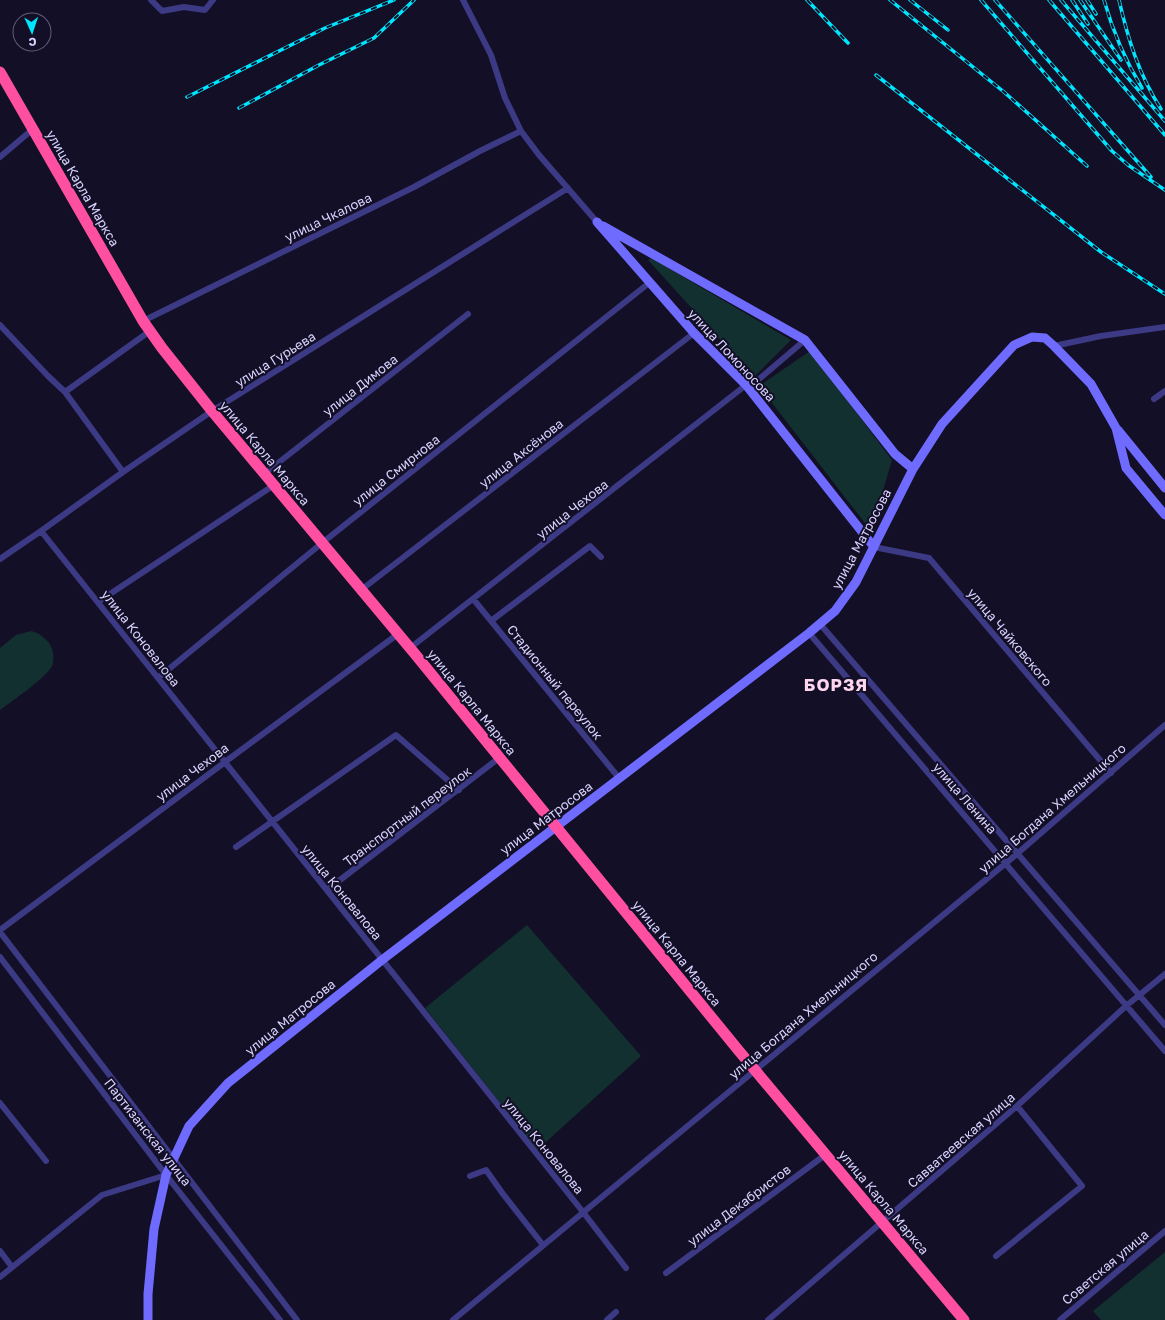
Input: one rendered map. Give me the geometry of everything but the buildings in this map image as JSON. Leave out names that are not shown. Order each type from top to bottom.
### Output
[{"type":"highway","name":"улица Карла Маркса","points":[[0,72],[150,331],[212,411],[410,648],[825,1155],[964,1320]]},
{"type":"street","points":[[151,0],[162,11],[184,7],[205,10],[213,0]]},
{"type":"street","name":"улица Ломоносова","points":[[463,0],[491,54],[504,98],[521,131],[539,155],[694,334],[746,385],[874,547]]},
{"type":"street","points":[[0,157],[32,129]]},
{"type":"street","name":"улица Чкалова","points":[[143,321],[414,187],[480,151],[521,131]]},
{"type":"street","name":"улица Гурьева","points":[[0,559],[212,411],[568,188]]},
{"type":"street","name":"улица Ломоносова","points":[[597,222],[805,340],[895,454],[913,469]]},
{"type":"street","name":"улица Смирнова","points":[[158,678],[322,543],[649,283]]},
{"type":"street","name":"улица Димова","points":[[264,474],[468,314]]},
{"type":"street","points":[[0,325],[65,392],[123,472]]},
{"type":"street","points":[[1054,346],[1101,336],[1165,327]]},
{"type":"street","points":[[65,392],[150,331]]},
{"type":"street","name":"улица Аксёнова","points":[[361,590],[694,334]]},
{"type":"street","name":"улица Матросова","points":[[148,1320],[148,1294],[154,1229],[166,1175],[189,1126],[228,1083],[382,960],[809,633],[835,611],[856,582],[898,496],[913,469],[942,424],[1014,345],[1032,337],[1045,338],[1091,384],[1116,428]]},
{"type":"street","name":"улица Чехова","points":[[410,648],[474,600],[746,385],[758,380],[805,340]]},
{"type":"street","points":[[1154,399],[1165,391]]},
{"type":"street","points":[[1116,428],[1165,488]]},
{"type":"street","points":[[1116,428],[1126,468],[1165,515]]},
{"type":"street","points":[[98,602],[274,485]]},
{"type":"street","name":"улица Коновалова","points":[[41,530],[626,1268]]},
{"type":"street","points":[[491,621],[590,546],[601,558]]},
{"type":"street","name":"улица Чайковского","points":[[874,547],[929,558],[1111,773]]},
{"type":"street","name":"Стадионный переулок","points":[[474,600],[619,778]]},
{"type":"street","name":"улица Ленина","points":[[820,624],[1165,1025]]},
{"type":"street","name":"улица Ленина","points":[[809,633],[1006,862],[1165,1051]]},
{"type":"street","name":"улица Чехова","points":[[0,931],[398,634]]},
{"type":"street","name":"улица Богдана Хмельницкого","points":[[453,1320],[1018,853],[1165,725]]},
{"type":"street","points":[[236,847],[396,735],[459,790]]},
{"type":"street","name":"Транспортный переулок","points":[[327,890],[499,758]]},
{"type":"street","name":"Партизанская улица","points":[[0,931],[297,1320]]},
{"type":"street","name":"Партизанская улица","points":[[0,957],[166,1175],[280,1320]]},
{"type":"street","name":"Савватеевская улица","points":[[768,1320],[1017,1106],[1126,1006],[1165,974]]},
{"type":"street","points":[[0,1103],[46,1161]]},
{"type":"street","points":[[996,1256],[1082,1186],[1017,1106]]},
{"type":"street","name":"улица Декабристов","points":[[666,1273],[825,1155]]},
{"type":"street","points":[[470,1176],[486,1170],[543,1245]]},
{"type":"street","points":[[0,1277],[102,1195],[166,1175]]},
{"type":"street","name":"Советская улица","points":[[1060,1320],[1165,1231]]},
{"type":"street","points":[[0,1251],[12,1267]]},
{"type":"street","points":[[607,1320],[616,1312]]},
{"type":"green space","points":[[651,258],[791,340],[754,377],[648,260]]},
{"type":"green space","points":[[810,351],[892,460],[871,531],[759,386]]},
{"type":"green space","points":[[31,631],[41,635],[50,645],[53,657],[52,666],[49,671],[36,683],[0,710],[0,648],[16,635]]},
{"type":"green space","points":[[527,925],[641,1056],[537,1150],[425,1008]]},
{"type":"green space","points":[[1165,1252],[1165,1320],[1101,1320],[1093,1311]]},
{"type":"railway","points":[[187,97],[325,28],[394,0]]},
{"type":"railway","points":[[239,108],[319,65],[374,38],[414,0]]},
{"type":"railway","points":[[807,0],[848,43]]},
{"type":"railway","points":[[890,0],[1004,92],[1087,166]]},
{"type":"railway","points":[[910,0],[948,30]]},
{"type":"railway","points":[[981,0],[1112,151],[1128,165],[1165,190]]},
{"type":"railway","points":[[995,0],[1151,177]]},
{"type":"railway","points":[[1049,0],[1165,135]]},
{"type":"railway","points":[[1061,0],[1165,121]]},
{"type":"railway","points":[[1072,0],[1088,24]]},
{"type":"railway","points":[[1080,0],[1121,60]]},
{"type":"railway","points":[[1087,0],[1096,14]]},
{"type":"railway","points":[[1104,0],[1120,46],[1142,88]]},
{"type":"railway","points":[[1119,0],[1126,29],[1140,70],[1161,109]]},
{"type":"railway","points":[[876,75],[1101,252],[1165,294]]},
{"type":"district","name":"БОРЗЯ","points":[[836,684]]}]
